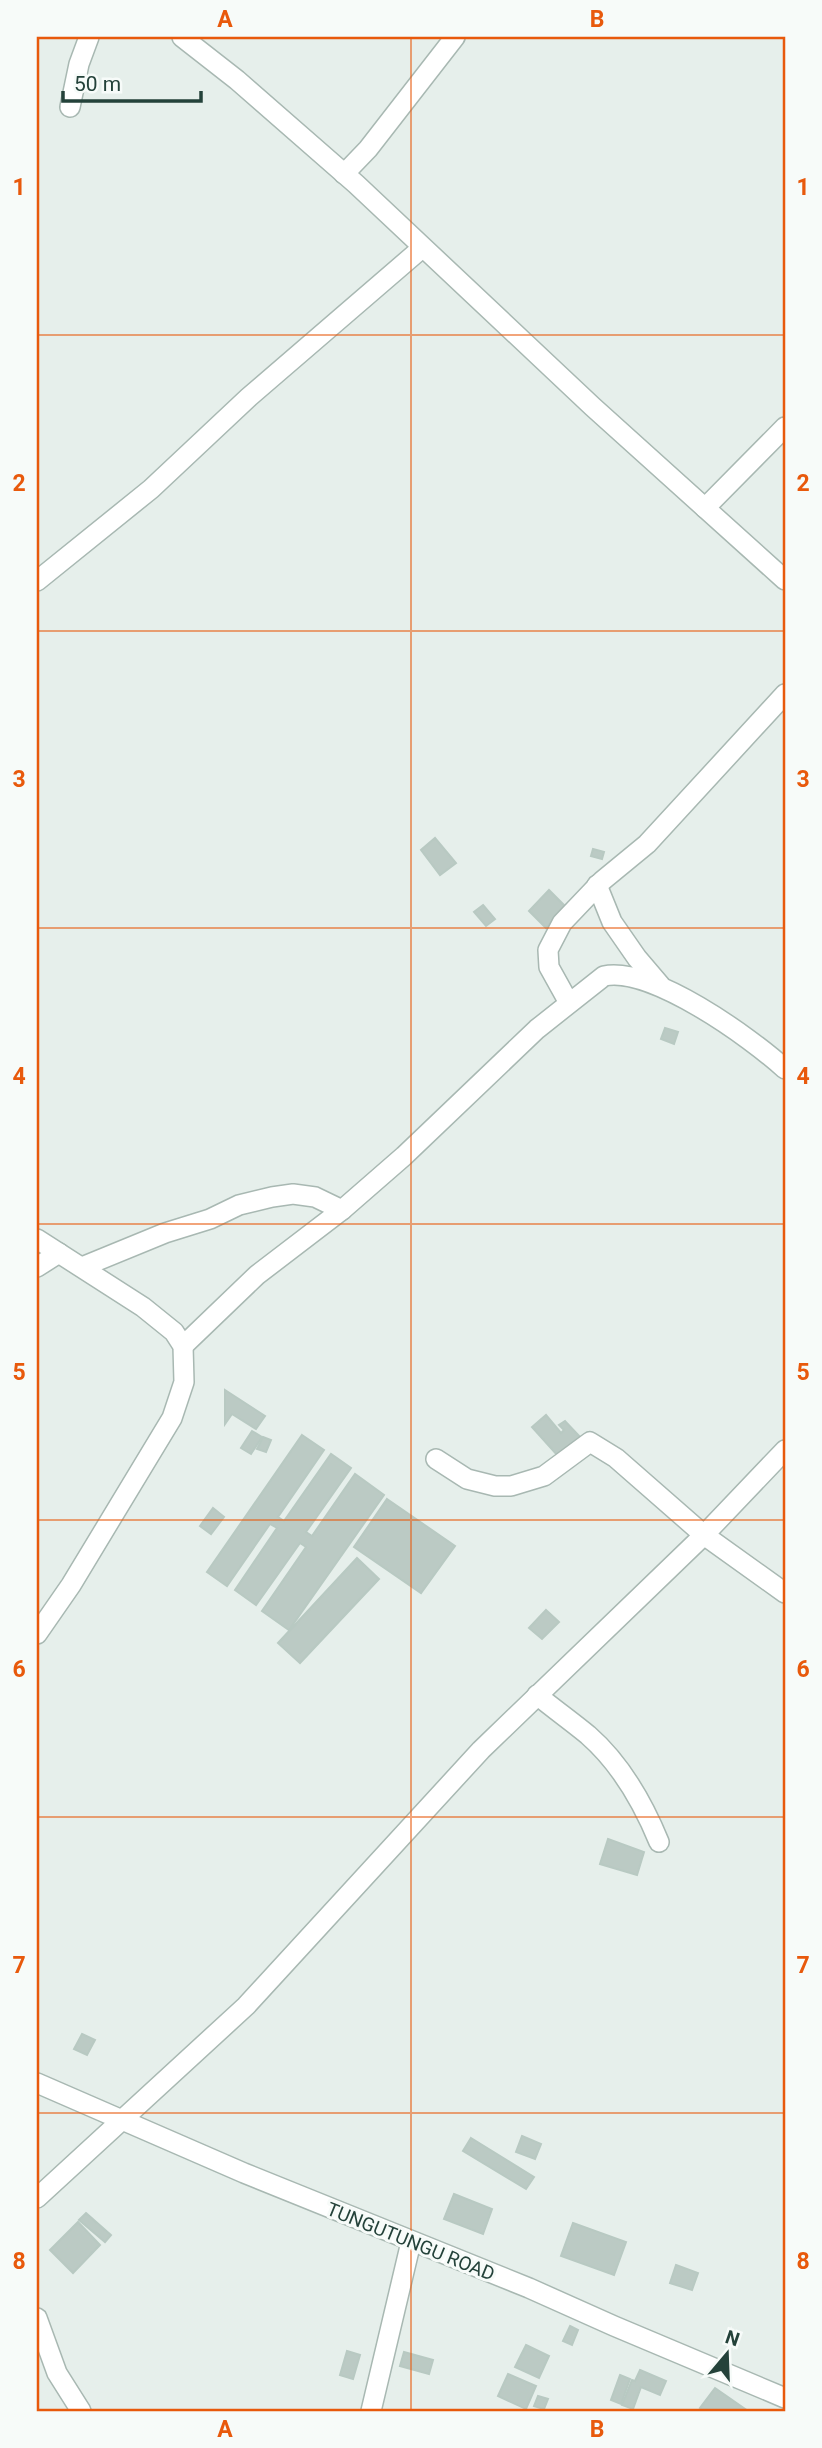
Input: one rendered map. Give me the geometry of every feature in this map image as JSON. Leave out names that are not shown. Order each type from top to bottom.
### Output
[{"type":"street","points":[[69,107],[79,64],[89,37]]},
{"type":"street","points":[[182,37],[237,80],[344,174],[785,580]]},
{"type":"street","points":[[344,174],[368,149],[455,37]]},
{"type":"street","points":[[37,581],[150,489],[249,397],[422,248]]},
{"type":"street","points":[[705,508],[785,427]]},
{"type":"street","points":[[569,1003],[549,967],[548,950],[562,923],[597,886],[647,844],[785,694]]},
{"type":"street","points":[[597,886],[612,922],[637,958],[662,987]]},
{"type":"street","points":[[183,1346],[257,1275],[342,1210],[404,1156],[537,1029],[604,976],[617,973],[629,975],[662,987],[762,1047],[785,1069]]},
{"type":"street","points":[[82,1267],[165,1233],[210,1219],[239,1205],[272,1197],[293,1194],[315,1197],[342,1210]]},
{"type":"street","points":[[37,1239],[143,1307],[174,1332],[183,1346],[184,1382],[172,1418],[71,1585],[37,1634]]},
{"type":"street","points":[[37,1267],[58,1253]]},
{"type":"street","points":[[436,1459],[467,1479],[495,1486],[511,1486],[544,1476],[590,1442],[626,1466],[704,1535],[785,1593]]},
{"type":"street","points":[[37,2198],[246,2006],[408,1828],[537,1695],[704,1535],[785,1450]]},
{"type":"street","points":[[537,1695],[589,1736],[612,1762],[647,1814],[659,1842]]},
{"type":"street","name":"TUNGUTUNGU ROAD","points":[[37,2083],[785,2398]]},
{"type":"street","points":[[371,2411],[411,2242]]},
{"type":"street","points":[[37,2318],[58,2373],[81,2411]]},
{"type":"building","points":[[435,838],[456,863],[440,875],[421,850]]},
{"type":"building","points":[[593,849],[604,852],[602,859],[591,856]]},
{"type":"building","points":[[549,890],[566,907],[546,928],[529,911]]},
{"type":"building","points":[[483,905],[495,919],[486,926],[474,912]]},
{"type":"building","points":[[665,1028],[678,1032],[674,1044],[661,1039]]},
{"type":"building","points":[[225,1390],[265,1416],[256,1429],[232,1414],[225,1424]]},
{"type":"building","points":[[546,1415],[561,1433],[564,1430],[559,1425],[565,1421],[580,1437],[557,1455],[532,1427]]},
{"type":"building","points":[[252,1431],[262,1437],[251,1454],[241,1448]]},
{"type":"building","points":[[302,1435],[324,1450],[278,1517],[284,1521],[331,1454],[351,1468],[306,1532],[312,1536],[355,1474],[384,1495],[289,1630],[262,1611],[306,1547],[300,1543],[256,1605],[235,1590],[277,1528],[270,1524],[227,1586],[207,1572]]},
{"type":"building","points":[[263,1437],[271,1440],[266,1452],[257,1449]]},
{"type":"building","points":[[387,1499],[455,1546],[421,1593],[354,1547]]},
{"type":"building","points":[[213,1508],[224,1517],[211,1534],[200,1526]]},
{"type":"building","points":[[357,1558],[379,1579],[300,1663],[278,1643]]},
{"type":"building","points":[[546,1610],[559,1622],[542,1639],[529,1628]]},
{"type":"building","points":[[608,1839],[644,1852],[637,1875],[600,1864]]},
{"type":"building","points":[[82,2034],[95,2040],[87,2055],[74,2049]]},
{"type":"building","points":[[522,2136],[541,2144],[535,2159],[516,2152]]},
{"type":"building","points":[[471,2138],[534,2177],[526,2189],[463,2151]]},
{"type":"building","points":[[454,2194],[492,2209],[483,2234],[444,2219]]},
{"type":"building","points":[[86,2213],[111,2235],[105,2242],[79,2220]]},
{"type":"building","points":[[78,2222],[100,2245],[73,2273],[50,2250]]},
{"type":"building","points":[[573,2223],[626,2242],[614,2275],[561,2256]]},
{"type":"building","points":[[676,2265],[698,2273],[692,2290],[670,2283]]},
{"type":"building","points":[[570,2326],[578,2330],[572,2345],[563,2341]]},
{"type":"building","points":[[526,2345],[549,2356],[539,2378],[515,2367]]},
{"type":"building","points":[[347,2351],[360,2355],[353,2379],[340,2375]]},
{"type":"building","points":[[404,2352],[433,2360],[429,2374],[400,2366]]},
{"type":"building","points":[[640,2370],[666,2381],[660,2395],[641,2387],[633,2409],[622,2405],[632,2380],[635,2381]]},
{"type":"building","points":[[508,2374],[536,2386],[526,2409],[498,2396]]},
{"type":"building","points":[[620,2375],[630,2379],[621,2404],[611,2400]]},
{"type":"building","points":[[715,2388],[748,2411],[705,2411],[700,2408]]},
{"type":"building","points":[[538,2396],[548,2399],[544,2409],[534,2406]]}]
